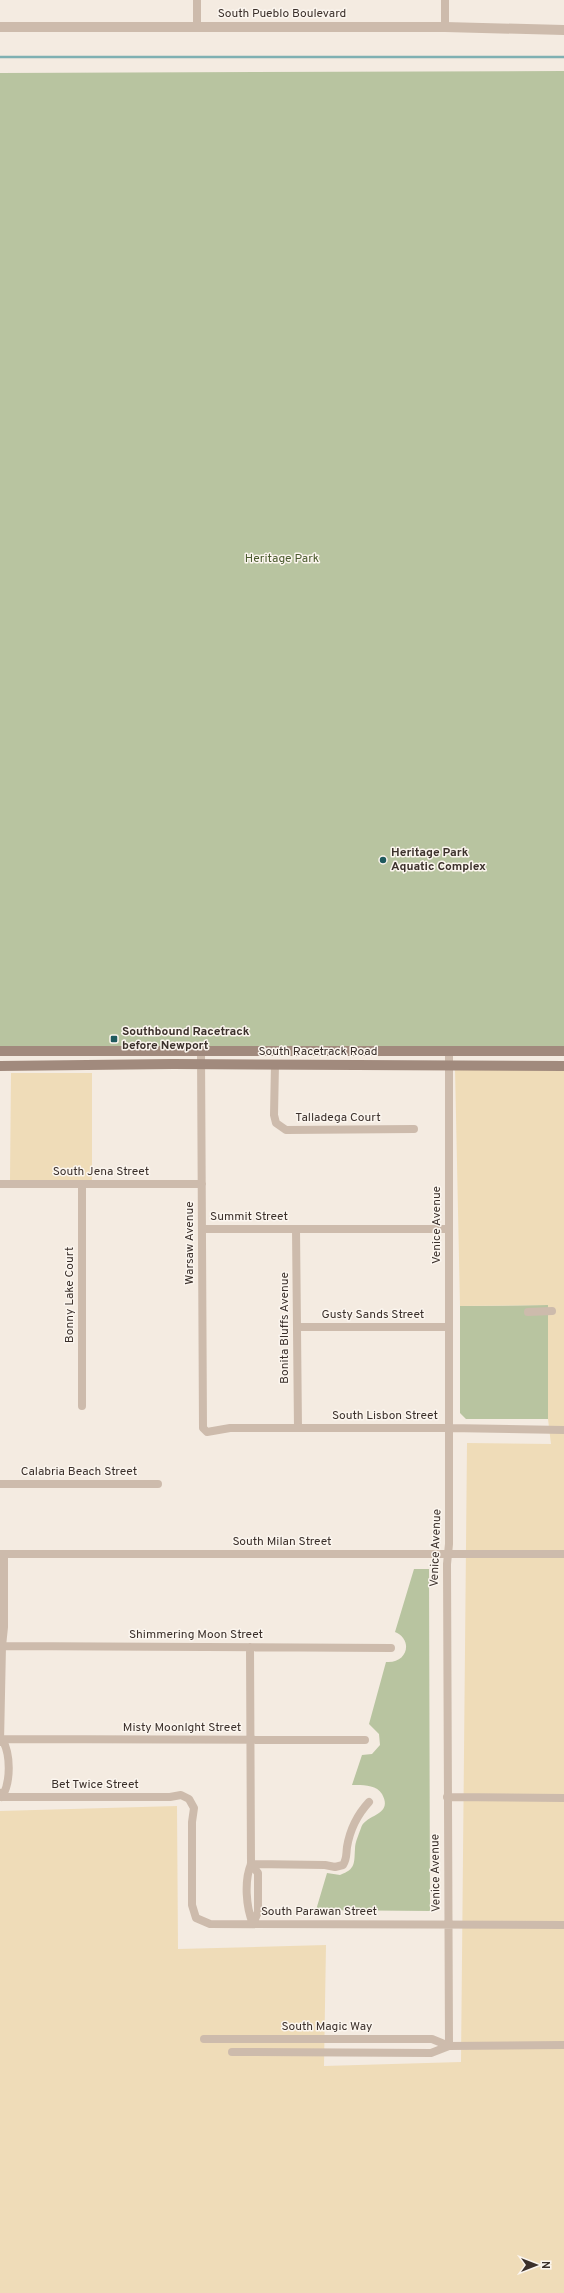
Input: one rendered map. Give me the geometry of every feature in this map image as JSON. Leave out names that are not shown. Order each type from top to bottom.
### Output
[{"type":"main road","name":"South Racetrack Road","points":[[0,1052],[564,1052]]},
{"type":"main road","name":"South Racetrack Road","points":[[0,1066],[275,1064],[564,1066]]},
{"type":"street","points":[[197,0],[197,27]]},
{"type":"street","points":[[445,0],[445,27]]},
{"type":"street","name":"South Pueblo Boulevard","points":[[0,27],[445,27],[564,30]]},
{"type":"street","name":"Venice Avenue","points":[[448,1051],[449,1428],[447,1797],[449,2046]]},
{"type":"street","name":"Warsaw Avenue","points":[[201,1052],[203,1428],[206,1432]]},
{"type":"street","name":"Talladega Court","points":[[275,1064],[274,1115],[276,1123],[286,1130],[414,1129]]},
{"type":"street","name":"South Jena Street","points":[[0,1184],[202,1184]]},
{"type":"street","name":"Bonny Lake Court","points":[[82,1184],[82,1406]]},
{"type":"street","name":"Summit Street","points":[[202,1229],[449,1229]]},
{"type":"street","name":"Bonita Bluffs Avenue","points":[[296,1229],[298,1428]]},
{"type":"street","points":[[528,1312],[552,1311]]},
{"type":"street","name":"Gusty Sands Street","points":[[297,1327],[449,1327]]},
{"type":"street","name":"South Lisbon Street","points":[[206,1432],[230,1428],[449,1428],[564,1430]]},
{"type":"street","name":"Calabria Beach Street","points":[[0,1484],[158,1484]]},
{"type":"street","points":[[1,1796],[7,1789],[8,1759],[7,1748],[1,1740],[2,1646],[4,1627],[2,1554]]},
{"type":"street","name":"South Milan Street","points":[[2,1554],[564,1554]]},
{"type":"street","name":"Shimmering Moon Street","points":[[2,1646],[391,1648]]},
{"type":"street","points":[[250,1647],[251,1864],[258,1873],[258,1912],[254,1924]]},
{"type":"street","name":"Misty Moonlght Street","points":[[1,1740],[365,1740]]},
{"type":"street","name":"Bet Twice Street","points":[[1,1796],[170,1797],[181,1795],[190,1798]]},
{"type":"street","points":[[447,1797],[564,1798]]},
{"type":"street","name":"South Parawan Street","points":[[190,1798],[194,1808],[192,1822],[192,1905],[196,1918],[210,1924],[564,1925]]},
{"type":"street","points":[[251,1864],[342,1866],[347,1858],[347,1848],[357,1815],[369,1802]]},
{"type":"street","name":"South Magic Way","points":[[204,2039],[432,2039],[449,2046]]},
{"type":"street","name":"South Magic Way","points":[[232,2052],[431,2053],[449,2046],[564,2045]]},
{"type":"green space","name":"Heritage Park","points":[[564,71],[564,1046],[223,1052],[0,1051],[0,73]]},
{"type":"green space","points":[[548,1305],[548,1419],[466,1419],[460,1413],[460,1306]]},
{"type":"green space","points":[[414,1569],[429,1569],[430,1911],[316,1910],[327,1873],[340,1875],[352,1868],[356,1844],[361,1828],[364,1823],[382,1811],[384,1807],[385,1801],[382,1794],[376,1788],[352,1785],[362,1755],[372,1754],[380,1745],[379,1734],[369,1724],[386,1662],[393,1662],[399,1659],[406,1651],[405,1640],[395,1632]]},
{"type":"sand","points":[[455,1068],[564,1070],[564,2293],[0,2293],[0,1811],[177,1806],[178,1949],[326,1945],[324,2066],[461,2062],[467,1443],[551,1444],[548,1419],[548,1305],[460,1306]]},
{"type":"sand","points":[[11,1073],[92,1073],[92,1180],[10,1180]]},
{"type":"waterway","points":[[0,57],[564,57]]},
{"type":"place","name":"Heritage Park Aquatic Complex","points":[[383,860]]},
{"type":"place","name":"Southbound Racetrack before Newport","points":[[114,1039]]}]
